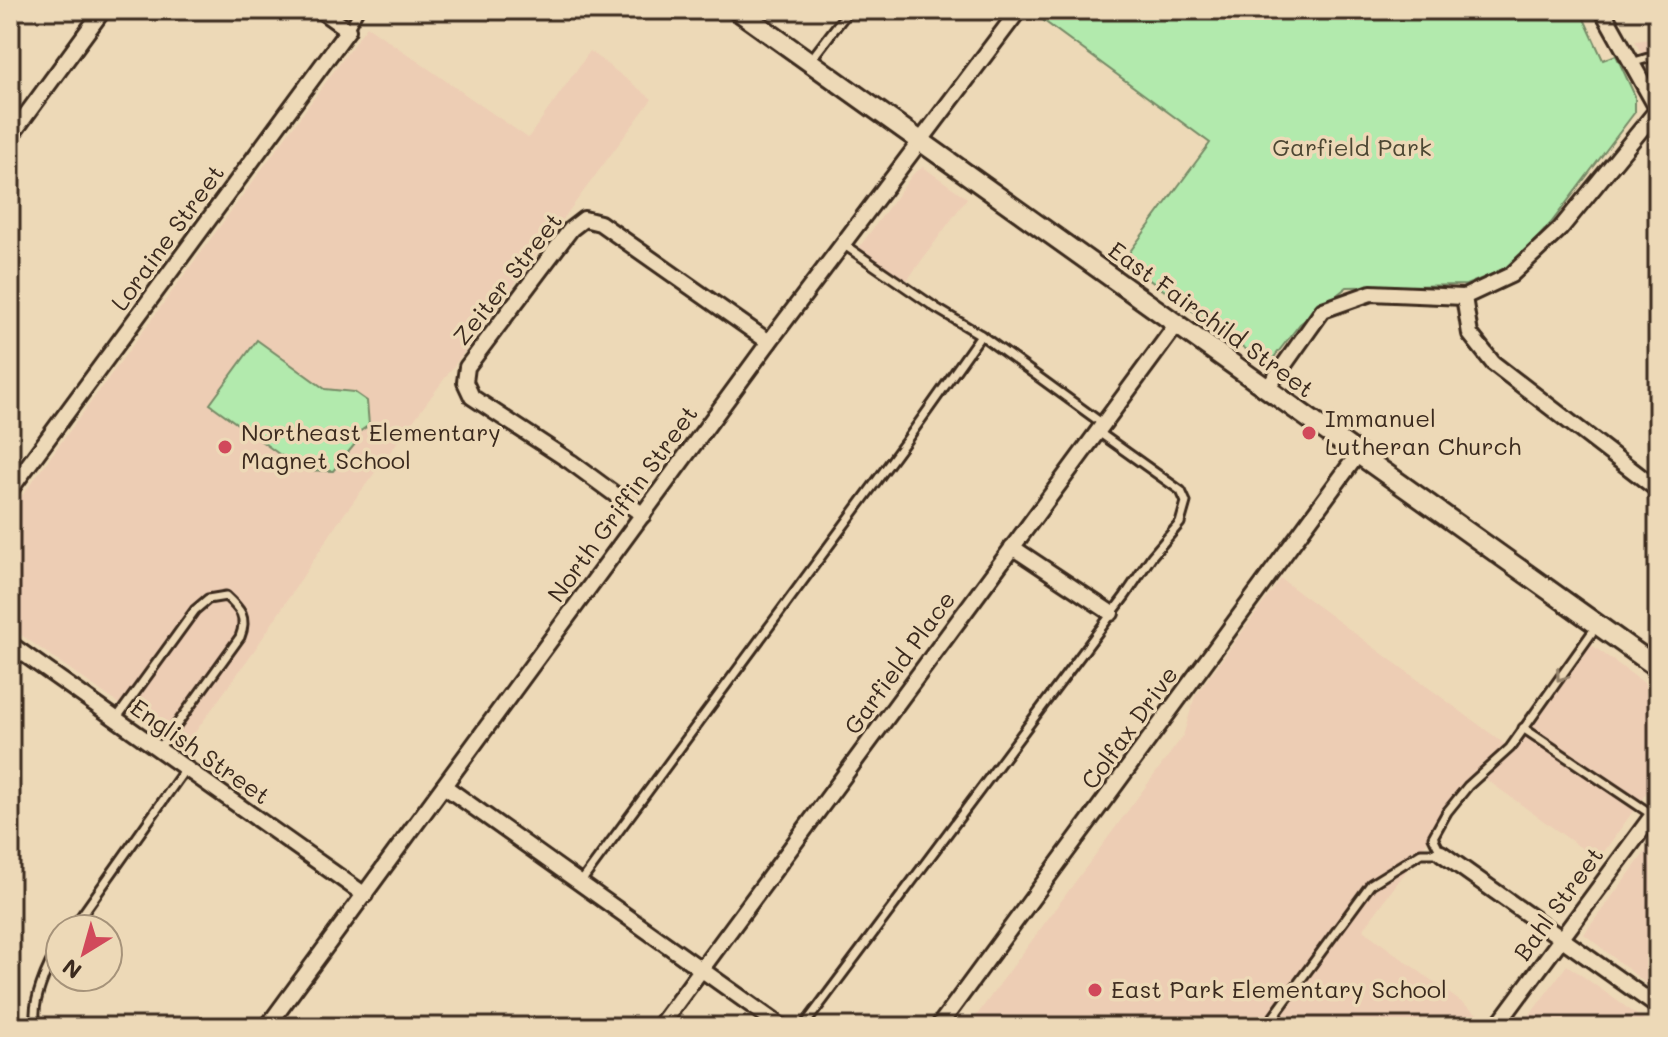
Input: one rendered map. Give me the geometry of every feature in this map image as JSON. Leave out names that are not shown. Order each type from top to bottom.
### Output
[{"type":"street","points":[[10,137],[103,10]]},
{"type":"street","points":[[320,10],[348,30]]},
{"type":"street","name":"East Fairchild Street","points":[[737,10],[1658,668]]},
{"type":"street","name":"North Griffin Street","points":[[267,1027],[769,342],[1019,10]]},
{"type":"street","points":[[1267,389],[1323,310],[1371,293],[1464,297],[1511,275],[1560,229],[1658,110],[1602,10]]},
{"type":"street","name":"Loraine Street","points":[[10,490],[348,30]]},
{"type":"street","name":"Zeiter Street","points":[[643,515],[571,462],[472,397],[465,382],[467,367],[571,229],[584,219],[600,223],[769,342]]},
{"type":"street","points":[[1464,297],[1470,334],[1493,363],[1658,490]]},
{"type":"street","name":"Garfield Place","points":[[659,1027],[1177,324]]},
{"type":"street","name":"Colfax Drive","points":[[938,1027],[1358,454]]},
{"type":"street","points":[[1012,547],[1111,613]]},
{"type":"street","name":"English Street","points":[[10,644],[365,895]]},
{"type":"street","points":[[444,786],[782,1027]]},
{"type":"street","name":"Bahl Street","points":[[1496,1027],[1656,814]]},
{"type":"street","points":[[1441,853],[1658,1007]]},
{"type":"lane","name":"Loraine Street","points":[[348,30],[359,10]]},
{"type":"lane","points":[[810,61],[849,10]]},
{"type":"lane","points":[[1631,63],[1658,55]]},
{"type":"lane","points":[[803,1027],[1152,556],[1180,523],[1186,502],[1181,491],[981,335],[843,244]]},
{"type":"lane","points":[[579,884],[981,335]]},
{"type":"lane","points":[[116,719],[195,610],[208,599],[226,596],[242,611],[245,625],[240,637],[159,749]]},
{"type":"lane","points":[[1266,1027],[1371,884],[1421,853],[1441,853],[1433,837],[1447,812],[1468,786],[1510,748],[1599,624]]},
{"type":"lane","points":[[1523,728],[1656,814]]},
{"type":"lane","points":[[83,913],[186,768]]},
{"type":"lane","points":[[38,1027],[34,1021],[34,1011],[44,982]]},
{"type":"shaded area","name":"Northeast Elementary Magnet School","points":[[367,26],[528,138],[590,51],[652,99],[339,521],[256,648],[183,749],[10,627],[10,512]]},
{"type":"shaded area","points":[[1658,38],[1658,87],[1635,41]]},
{"type":"shaded area","points":[[923,167],[967,198],[903,286],[855,253],[913,174]]},
{"type":"shaded area","points":[[1281,579],[1509,747],[1586,641],[1658,693],[1658,773],[1654,782],[1598,860],[1480,775],[1468,786],[1363,930],[1484,1019],[1478,1027],[968,1027],[1183,736],[1195,696]]},
{"type":"shaded area","points":[[1658,835],[1658,993],[1584,934]]},
{"type":"shaded area","points":[[1567,965],[1654,1027],[1521,1027]]},
{"type":"green space","name":"Garfield Park","points":[[1040,10],[1580,10],[1603,60],[1616,55],[1635,96],[1635,112],[1551,223],[1512,266],[1466,285],[1347,287],[1300,324],[1268,365],[1123,261],[1210,143],[1036,15]]},
{"type":"green space","points":[[257,340],[325,389],[354,392],[367,401],[369,425],[352,437],[355,444],[333,471],[301,470],[210,404]]},
{"type":"place","name":"Immanuel Lutheran Church","points":[[1309,433]]},
{"type":"place","name":"Northeast Elementary Magnet School","points":[[225,447]]},
{"type":"place","name":"East Park Elementary School","points":[[1095,990]]}]
